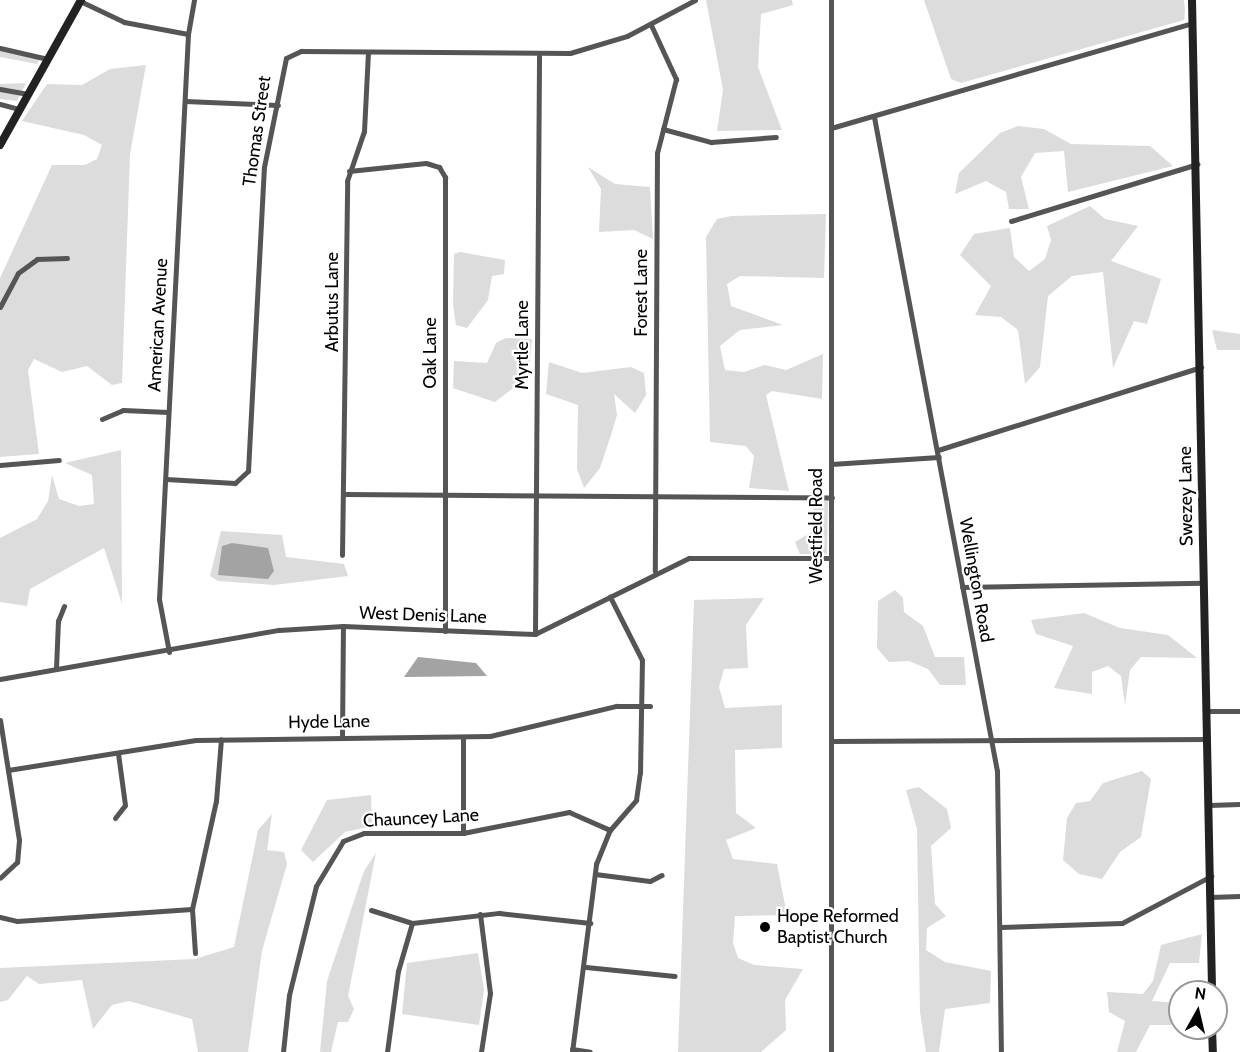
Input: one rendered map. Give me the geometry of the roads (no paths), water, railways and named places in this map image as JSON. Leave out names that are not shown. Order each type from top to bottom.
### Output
[{"type":"street","name":"American Avenue","points":[[169,652],[159,599],[188,34],[194,0]]},
{"type":"street","name":"Thomas Street","points":[[166,479],[235,483],[248,471],[264,166],[278,105],[278,76],[286,58],[301,51],[539,56],[587,49],[651,25],[694,0]]},
{"type":"street","name":"Westfield Road","points":[[831,0],[831,1052]]},
{"type":"street","name":"Swezey Lane","points":[[1192,0],[1212,980]]},
{"type":"street","points":[[0,146],[81,1],[124,22],[188,34]]},
{"type":"street","points":[[831,128],[1193,23]]},
{"type":"street","name":"Forest Lane","points":[[651,25],[676,79],[657,153],[655,571]]},
{"type":"street","points":[[0,48],[48,59]]},
{"type":"street","name":"Arbutus Lane","points":[[342,555],[349,171],[364,131],[368,53]]},
{"type":"street","name":"Myrtle Lane","points":[[535,634],[539,56]]},
{"type":"street","points":[[0,89],[27,94]]},
{"type":"street","points":[[185,101],[278,105]]},
{"type":"street","points":[[0,104],[19,109]]},
{"type":"street","name":"Wellington Road","points":[[874,117],[938,454],[999,797],[1001,1052]]},
{"type":"street","points":[[663,129],[711,142],[776,137]]},
{"type":"street","name":"Oak Lane","points":[[349,171],[426,163],[439,167],[445,177],[445,631]]},
{"type":"street","points":[[1011,221],[1197,164]]},
{"type":"street","points":[[0,307],[18,273],[37,259],[67,258]]},
{"type":"street","points":[[831,464],[938,454],[1201,367]]},
{"type":"street","points":[[102,419],[123,410],[168,412]]},
{"type":"street","points":[[0,465],[59,460]]},
{"type":"street","points":[[344,494],[832,497]]},
{"type":"street","name":"West Denis Lane","points":[[0,679],[169,652],[229,637],[343,626],[535,634],[610,597],[655,571],[689,558],[831,558]]},
{"type":"street","points":[[962,587],[1203,583]]},
{"type":"street","points":[[590,1052],[572,1050],[586,967],[595,874],[610,830],[636,800],[642,706],[642,660],[610,597]]},
{"type":"street","points":[[56,669],[58,621],[64,606]]},
{"type":"street","points":[[342,737],[343,626]]},
{"type":"street","name":"Hyde Lane","points":[[8,770],[222,739],[463,737],[650,706]]},
{"type":"street","points":[[1208,711],[1240,711]]},
{"type":"street","points":[[0,720],[19,853],[0,878]]},
{"type":"street","points":[[463,737],[463,833]]},
{"type":"street","points":[[195,953],[192,909],[216,801],[222,739]]},
{"type":"street","points":[[832,741],[990,742],[1208,739]]},
{"type":"street","points":[[115,818],[125,805],[118,753]]},
{"type":"street","points":[[1209,805],[1240,804]]},
{"type":"street","name":"Chauncey Lane","points":[[283,1052],[289,994],[316,886],[343,841],[364,833],[463,833],[569,812],[610,830]]},
{"type":"street","points":[[595,874],[650,881],[662,874]]},
{"type":"street","points":[[1001,927],[1122,923],[1211,876]]},
{"type":"street","points":[[1210,897],[1240,896]]},
{"type":"street","points":[[0,917],[17,921],[192,909]]},
{"type":"street","points":[[371,910],[412,923],[480,914],[590,923]]},
{"type":"street","points":[[480,914],[490,993],[481,1052]]},
{"type":"street","points":[[387,1052],[398,971],[412,923]]},
{"type":"street","points":[[586,967],[675,976]]},
{"type":"place","name":"Hope Reformed Baptist Church","points":[[765,927]]}]
